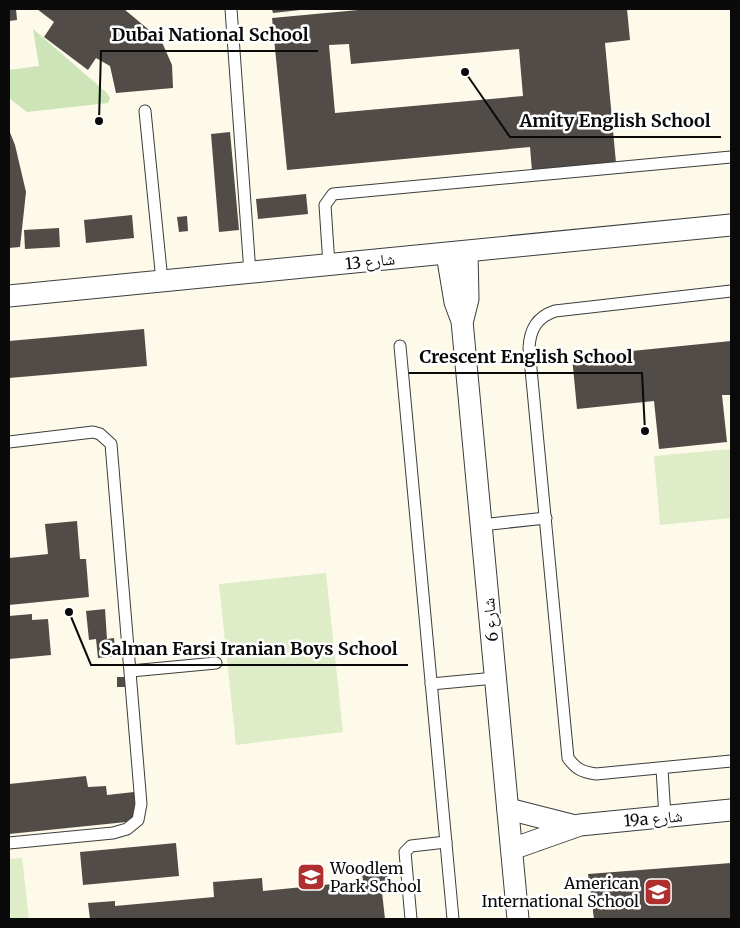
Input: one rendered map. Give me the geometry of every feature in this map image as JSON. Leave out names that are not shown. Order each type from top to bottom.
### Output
[{"type":"street","name":"شارع 13","points":[[9,296],[731,225]]},
{"type":"street","name":"شارع 6","points":[[457,253],[468,299],[462,321],[518,919]]},
{"type":"street","name":"19a شارع","points":[[508,809],[575,826]]},
{"type":"street","name":"19a شارع","points":[[512,849],[575,826],[731,810]]},
{"type":"lane","points":[[231,9],[250,273]]},
{"type":"lane","points":[[146,111],[162,281]]},
{"type":"lane","points":[[330,265],[325,205],[333,194],[731,157]]},
{"type":"lane","points":[[731,291],[555,311],[547,314],[535,324],[531,332],[529,348],[568,758],[575,767],[584,773],[596,774],[662,770],[731,761]]},
{"type":"lane","points":[[400,346],[453,919]]},
{"type":"lane","points":[[9,442],[93,432],[100,434],[111,444],[141,804],[138,820],[127,829],[113,833],[9,843]]},
{"type":"lane","points":[[481,525],[546,518]]},
{"type":"lane","points":[[131,671],[216,663]]},
{"type":"lane","points":[[431,684],[495,678]]},
{"type":"lane","points":[[662,770],[665,817]]},
{"type":"lane","points":[[411,919],[405,852],[411,846],[446,842]]},
{"type":"green space","points":[[33,29],[107,93],[110,98],[108,103],[27,112],[9,98],[9,70],[39,66]]},
{"type":"green space","points":[[731,449],[731,518],[660,525],[654,456]]},
{"type":"green space","points":[[326,573],[343,732],[236,745],[219,584]]},
{"type":"green space","points":[[22,858],[29,919],[9,919],[9,859]]},
{"type":"building","points":[[9,9],[16,9],[17,20],[9,21]]},
{"type":"building","points":[[37,9],[124,9],[161,40],[172,65],[173,88],[116,93],[110,66],[96,58],[88,70],[44,37],[54,22]]},
{"type":"building","points":[[272,9],[300,9],[300,10],[273,13]]},
{"type":"building","points":[[369,9],[627,9],[630,40],[605,43],[616,163],[532,171],[530,147],[287,170],[272,18]],"holes":[[[349,44],[351,64],[519,49],[523,96],[335,113],[329,45]]]},
{"type":"building","points":[[9,130],[15,145],[26,192],[20,247],[9,248]]},
{"type":"building","points":[[230,132],[239,230],[219,232],[211,134]]},
{"type":"building","points":[[306,194],[308,214],[258,219],[256,199]]},
{"type":"building","points":[[132,215],[134,238],[86,243],[84,220]]},
{"type":"building","points":[[187,216],[188,231],[179,232],[177,217]]},
{"type":"building","points":[[59,228],[60,247],[25,249],[24,230]]},
{"type":"building","points":[[144,329],[147,366],[9,378],[9,341]]},
{"type":"building","points":[[731,341],[731,395],[722,395],[727,442],[659,449],[654,401],[577,409],[572,357]]},
{"type":"building","points":[[77,521],[80,559],[86,559],[89,597],[9,605],[9,558],[48,554],[45,524]]},
{"type":"building","points":[[105,609],[107,639],[114,638],[116,656],[98,658],[96,639],[89,640],[86,611]]},
{"type":"building","points":[[32,614],[32,620],[48,619],[51,655],[9,659],[9,616]]},
{"type":"building","points":[[117,677],[125,677],[125,687],[117,687]]},
{"type":"building","points":[[86,776],[88,787],[106,786],[107,795],[134,792],[136,821],[9,834],[9,784]]},
{"type":"building","points":[[176,843],[179,876],[83,885],[80,852]]},
{"type":"building","name":"American International School","points":[[731,863],[731,919],[594,919],[588,874]]},
{"type":"building","name":"Woodlem Park School","points":[[387,871],[389,891],[382,892],[385,919],[90,919],[88,903],[115,901],[115,906],[214,897],[213,882],[262,878],[263,891],[363,881],[362,874]]},
{"type":"place","name":"Amity English School","points":[[465,72]]},
{"type":"place","name":"Dubai National School","points":[[99,121]]},
{"type":"place","name":"Crescent English School","points":[[645,431]]},
{"type":"place","name":"Salman Farsi Iranian Boys School","points":[[69,612]]},
{"type":"place","name":"Woodlem Park School","points":[[311,877]]},
{"type":"place","name":"American International School","points":[[658,892]]}]
